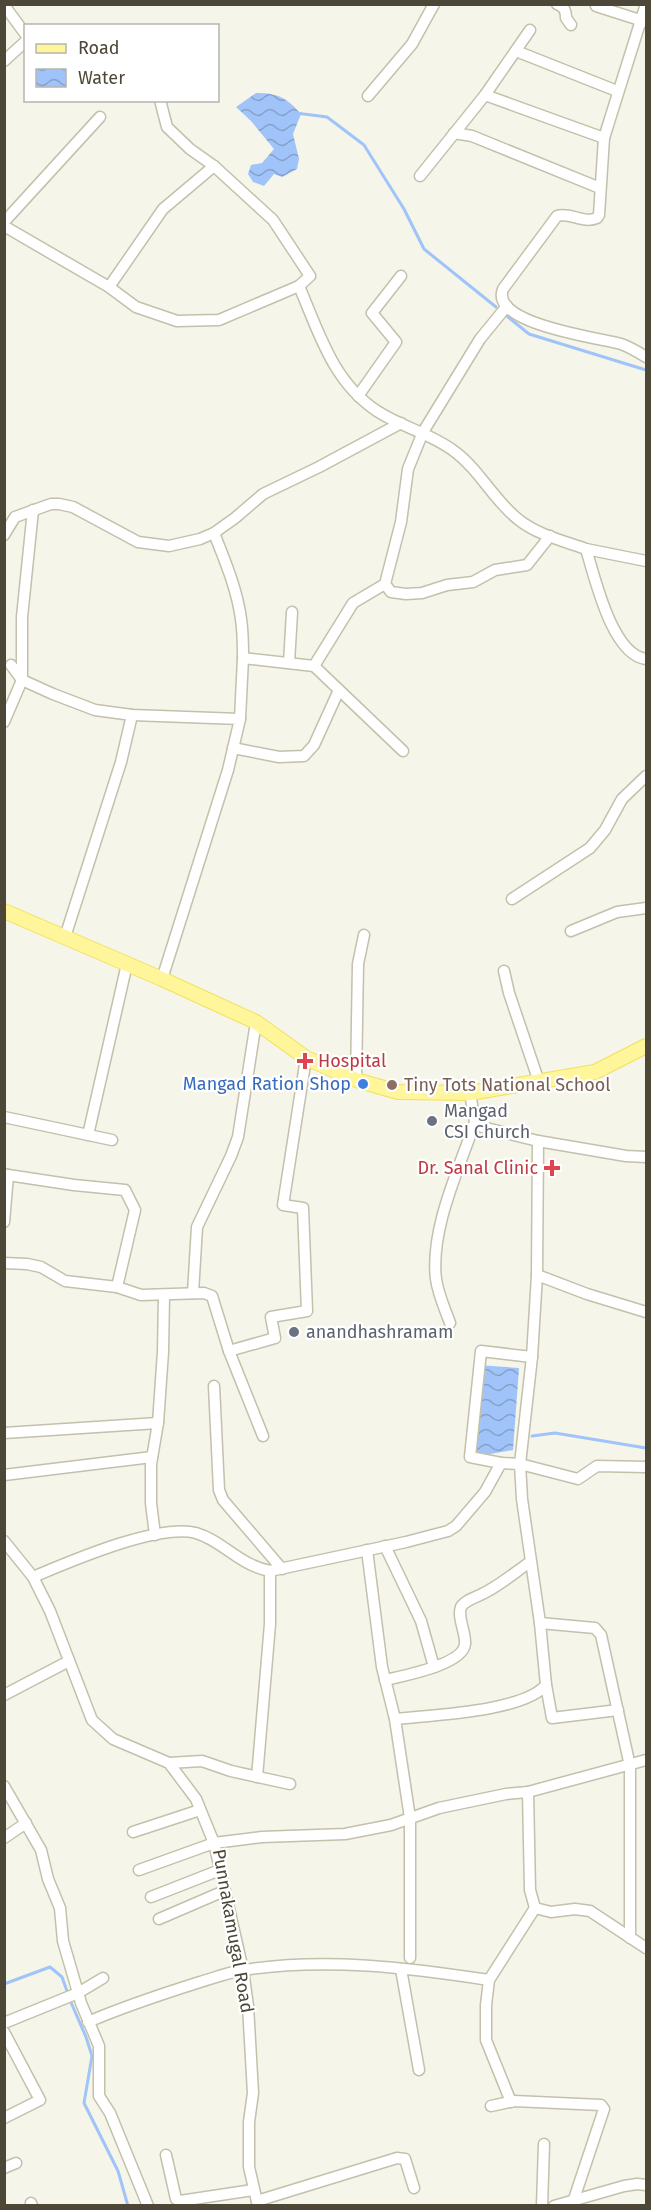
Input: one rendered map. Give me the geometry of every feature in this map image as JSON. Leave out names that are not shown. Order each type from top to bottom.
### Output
[{"type":"main road","points":[[4,911],[256,1022],[306,1058],[356,1080],[398,1092],[470,1092],[595,1072],[646,1046]]},
{"type":"street","points":[[368,96],[412,44],[434,4]]},
{"type":"street","points":[[557,4],[562,6],[566,12],[566,18],[571,26]]},
{"type":"street","points":[[646,4],[643,21],[617,91],[604,138],[600,210],[597,218],[587,220],[561,215],[547,228],[503,289],[501,300],[527,320],[538,325],[623,345],[646,357]]},
{"type":"street","points":[[4,5],[24,32]]},
{"type":"street","points":[[596,6],[643,21]]},
{"type":"street","points":[[420,176],[485,95],[531,30]]},
{"type":"street","points":[[4,61],[24,43]]},
{"type":"street","points":[[516,51],[617,91]]},
{"type":"street","points":[[485,95],[604,138]]},
{"type":"street","points":[[100,117],[4,224],[109,287],[136,307],[177,321],[219,320],[299,286],[310,276],[273,220],[167,127],[161,102]]},
{"type":"street","points":[[454,133],[472,136],[600,188]]},
{"type":"street","points":[[109,287],[163,209],[214,166]]},
{"type":"street","points":[[358,396],[396,342],[372,313],[400,276]]},
{"type":"street","points":[[299,286],[329,358],[341,379],[378,412],[423,432],[454,451],[481,476],[519,520],[550,536],[586,549],[646,561]]},
{"type":"street","points":[[314,666],[353,603],[386,584],[400,522],[408,470],[423,432],[480,339],[507,306]]},
{"type":"street","points":[[4,535],[15,517],[51,504],[73,507],[138,542],[154,545],[177,544],[200,539],[214,533],[235,518],[263,494],[401,423]]},
{"type":"street","points":[[33,510],[22,617],[12,665],[22,680],[95,710],[132,715],[240,719]]},
{"type":"street","points":[[162,979],[228,770],[240,719],[243,658],[241,619],[231,575],[214,533]]},
{"type":"street","points":[[386,584],[391,591],[406,594],[422,593],[447,585],[473,582],[495,570],[527,566],[550,536]]},
{"type":"street","points":[[586,549],[600,594],[618,637],[628,650],[637,657],[646,659]]},
{"type":"street","points":[[289,663],[292,612]]},
{"type":"street","points":[[243,658],[314,666],[403,751]]},
{"type":"street","points":[[4,722],[22,680]]},
{"type":"street","points":[[233,748],[279,757],[304,756],[314,745],[339,690]]},
{"type":"street","points":[[65,937],[118,773],[132,715]]},
{"type":"street","points":[[512,899],[590,848],[605,830],[622,800],[646,776]]},
{"type":"street","points":[[571,931],[617,912],[646,908]]},
{"type":"street","points":[[356,1080],[358,964],[364,935]]},
{"type":"street","points":[[88,1135],[127,964]]},
{"type":"street","points":[[504,971],[509,993],[539,1082]]},
{"type":"street","points":[[193,1293],[197,1227],[238,1137],[256,1022]]},
{"type":"street","points":[[229,1351],[275,1338],[271,1317],[307,1311],[303,1208],[283,1205],[306,1058]]},
{"type":"street","points":[[450,1323],[438,1288],[436,1253],[445,1213],[475,1122],[470,1092]]},
{"type":"street","points":[[4,1117],[112,1140]]},
{"type":"street","points":[[475,1122],[482,1127],[538,1141],[626,1156],[646,1157]]},
{"type":"street","points":[[538,1141],[537,1275],[532,1357],[520,1464],[522,1499],[540,1623],[546,1685],[552,1718],[618,1710]]},
{"type":"street","points":[[4,1222],[6,1174],[124,1190],[135,1210],[117,1287]]},
{"type":"street","points":[[4,1263],[41,1267],[65,1281],[117,1287],[141,1295],[204,1293],[212,1296],[229,1351],[263,1436]]},
{"type":"street","points":[[537,1275],[587,1294],[646,1312]]},
{"type":"street","points":[[155,1535],[151,1503],[163,1352],[164,1294]]},
{"type":"street","points":[[532,1357],[481,1351],[470,1457],[520,1464],[578,1479],[597,1466],[646,1467]]},
{"type":"street","points":[[214,1386],[219,1490],[223,1500],[282,1569]]},
{"type":"street","points":[[4,1433],[158,1423]]},
{"type":"street","points":[[4,1475],[153,1457]]},
{"type":"street","points":[[33,1577],[93,1552],[155,1535],[181,1532],[197,1533],[255,1568],[270,1571],[448,1531],[456,1526],[485,1492],[501,1462]]},
{"type":"street","points":[[4,1541],[33,1577],[50,1611],[92,1720],[112,1739],[169,1763],[202,1761],[231,1771],[290,1784]]},
{"type":"street","points":[[385,1546],[421,1622],[434,1667]]},
{"type":"street","points":[[367,1550],[385,1680],[395,1719],[410,1818],[411,1958]]},
{"type":"street","points":[[385,1680],[434,1667],[455,1658],[462,1652],[465,1640],[461,1609],[463,1604],[486,1592],[530,1562]]},
{"type":"street","points":[[257,1777],[270,1624],[270,1571]]},
{"type":"street","points":[[540,1623],[594,1628],[601,1635],[630,1766],[630,1938]]},
{"type":"street","points":[[4,1695],[69,1661]]},
{"type":"street","points":[[395,1719],[499,1706],[540,1692],[546,1685]]},
{"type":"street","name":"Punnakamugal Road","points":[[258,2203],[249,2167],[248,2135],[253,2093],[243,1970],[214,1843],[262,1837],[345,1834],[391,1825],[439,1808],[506,1794],[528,1792],[646,1760]]},
{"type":"street","points":[[138,1869],[214,1843],[196,1799],[169,1763]]},
{"type":"street","points":[[4,1786],[41,1850],[48,1879],[60,1908],[63,1941],[78,1993],[99,2046],[99,2096],[110,2113],[148,2205]]},
{"type":"street","points":[[511,2102],[486,2040],[486,2006],[489,1980],[535,1908],[530,1890],[528,1792]]},
{"type":"street","points":[[133,1832],[200,1810]]},
{"type":"street","points":[[4,1838],[26,1823]]},
{"type":"street","points":[[151,1898],[220,1869]]},
{"type":"street","points":[[159,1919],[224,1891]]},
{"type":"street","points":[[535,1908],[551,1912],[590,1911],[646,1948]]},
{"type":"street","points":[[88,2022],[129,2004],[243,1970],[305,1965],[401,1969],[489,1980]]},
{"type":"street","points":[[401,1969],[419,2070]]},
{"type":"street","points":[[4,2023],[78,1993],[103,1978]]},
{"type":"street","points":[[4,2032],[40,2100],[4,2118]]},
{"type":"street","points":[[491,2106],[511,2102],[601,2105],[604,2109],[581,2201]]},
{"type":"street","points":[[542,2205],[544,2144]]},
{"type":"street","points":[[166,2155],[176,2199],[180,2201],[253,2190]]},
{"type":"street","points":[[258,2203],[397,2158],[405,2159],[414,2188]]},
{"type":"street","points":[[4,2168],[16,2163]]},
{"type":"street","points":[[554,2205],[581,2201],[624,2186],[646,2185]]},
{"type":"water","points":[[256,93],[282,98],[301,114],[293,134],[299,159],[297,169],[282,177],[274,174],[264,186],[253,182],[248,174],[251,165],[262,163],[274,149],[236,107]]},
{"type":"water","points":[[478,1365],[519,1368],[513,1450],[473,1457]]},
{"type":"waterway","points":[[296,113],[327,117],[364,145],[404,209],[424,249],[496,307]]},
{"type":"waterway","points":[[508,317],[529,334],[646,370]]},
{"type":"waterway","points":[[532,1436],[555,1433],[646,1448]]},
{"type":"waterway","points":[[4,1984],[50,1967],[62,1977],[68,1994]]},
{"type":"waterway","points":[[70,2000],[92,2056],[84,2103],[118,2171],[128,2206]]},
{"type":"place","name":"Hospital","points":[[305,1061]]},
{"type":"place","name":"Mangad Ration Shop","points":[[363,1084]]},
{"type":"place","name":"Tiny Tots National School","points":[[392,1085]]},
{"type":"place","name":"Mangad CSI Church","points":[[432,1121]]},
{"type":"place","name":"Dr. Sanal Clinic","points":[[552,1168]]},
{"type":"place","name":"anandhashramam","points":[[294,1332]]}]
